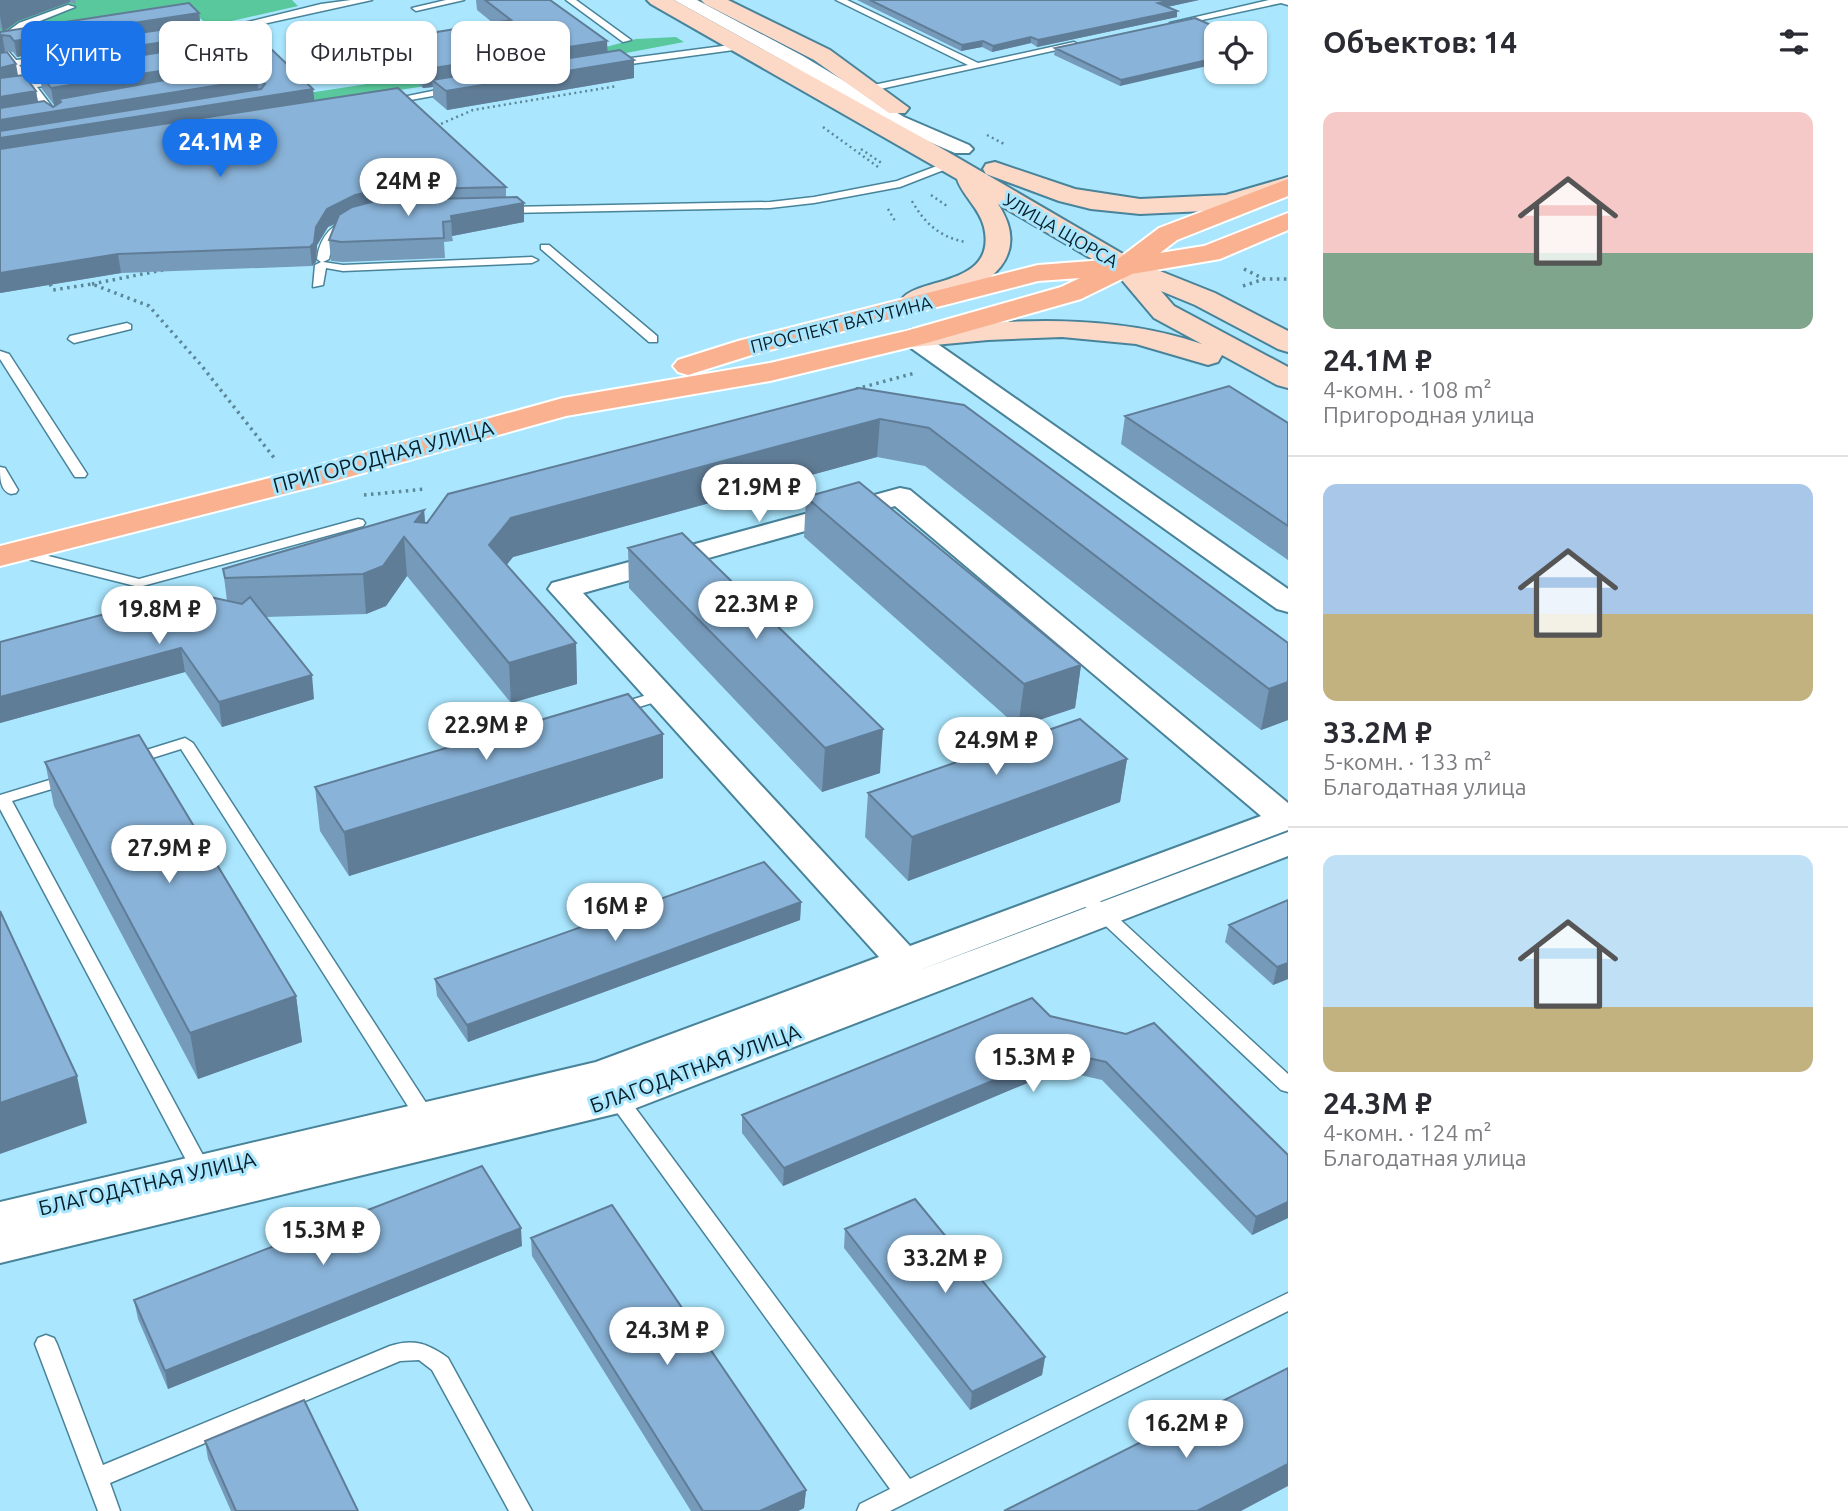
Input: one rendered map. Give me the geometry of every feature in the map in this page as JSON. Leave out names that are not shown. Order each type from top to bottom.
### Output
[{"type":"main road","name":"УЛИЦА ЩОРСА","points":[[657,0],[738,47],[952,160],[1059,231],[1125,267]]},
{"type":"main road","name":"УЛИЦА ЩОРСА","points":[[712,0],[822,55],[952,160],[995,169],[1090,223],[1125,267]]},
{"type":"main road","points":[[748,347],[961,286],[979,276],[991,264],[998,243],[997,224],[952,160]]},
{"type":"main road","points":[[995,169],[1039,188],[1080,201],[1131,207],[1166,208],[1229,202],[1288,186]]},
{"type":"main road","name":"ПРОСПЕКТ ВАТУТИНА","points":[[770,372],[913,338],[1071,293],[1125,267],[1168,234],[1288,186]]},
{"type":"main road","name":"ПРОСПЕКТ ВАТУТИНА","points":[[563,407],[748,347],[1038,274],[1125,267],[1210,253],[1288,221]]},
{"type":"main road","points":[[1125,267],[1205,299],[1288,343]]},
{"type":"main road","points":[[1125,267],[1164,312],[1288,379]]},
{"type":"main road","points":[[913,338],[1068,327],[1118,332],[1177,344],[1288,389]]},
{"type":"main road","name":"ПРИГОРОДНАЯ УЛИЦА","points":[[8,554],[320,475],[563,407],[770,372]]},
{"type":"street","name":"УЛИЦА ЩОРСА","points":[[683,0],[796,60],[897,121],[952,160]]},
{"type":"street","name":"УЛИЦА ЩОРСА","points":[[897,121],[952,160]]},
{"type":"street","points":[[913,338],[1288,603]]},
{"type":"street","points":[[904,962],[563,589],[900,496],[1287,827]]},
{"type":"street","name":"БЛАГОДАТНАЯ УЛИЦА","points":[[0,1246],[610,1087],[1094,904],[1287,827]]},
{"type":"street","name":"БЛАГОДАТНАЯ УЛИЦА","points":[[0,1218],[425,1117],[610,1087],[904,962],[1094,904]]},
{"type":"lane","points":[[260,21],[368,0]]},
{"type":"lane","points":[[416,8],[460,0]]},
{"type":"lane","points":[[570,0],[626,40]]},
{"type":"lane","points":[[840,0],[978,66]]},
{"type":"lane","points":[[1163,26],[1281,0],[1288,2]]},
{"type":"lane","points":[[0,43],[22,25],[71,7]]},
{"type":"lane","points":[[0,43],[21,40]]},
{"type":"lane","points":[[0,43],[60,123]]},
{"type":"lane","points":[[867,89],[1084,43]]},
{"type":"lane","points":[[654,60],[602,67],[738,47]]},
{"type":"lane","points":[[0,65],[21,62]]},
{"type":"lane","points":[[0,90],[42,84]]},
{"type":"lane","points":[[382,102],[461,90],[423,101]]},
{"type":"lane","points":[[38,114],[65,110]]},
{"type":"lane","points":[[492,211],[770,205],[900,184],[952,160]]},
{"type":"lane","points":[[317,285],[324,263],[323,244],[331,230],[367,217]]},
{"type":"lane","points":[[545,247],[653,339]]},
{"type":"lane","points":[[324,263],[343,268],[532,260]]},
{"type":"lane","points":[[74,339],[127,327]]},
{"type":"lane","points":[[3,354],[80,474]]},
{"type":"lane","points":[[0,471],[11,490]]},
{"type":"lane","points":[[8,554],[139,583],[358,523]]},
{"type":"lane","points":[[595,716],[660,696]]},
{"type":"lane","points":[[107,767],[185,743],[425,1117]]},
{"type":"lane","points":[[81,775],[2,799],[201,1170]]},
{"type":"lane","points":[[1094,904],[1288,1085]]},
{"type":"lane","points":[[610,1087],[905,1491]]},
{"type":"lane","points":[[869,1511],[1288,1301]]},
{"type":"lane","points":[[47,1344],[108,1511]]},
{"type":"lane","points":[[96,1478],[398,1352],[423,1351],[440,1364],[521,1511]]},
{"type":"path","points":[[438,132],[432,128],[473,110],[620,86]]},
{"type":"path","points":[[987,135],[1011,147]]},
{"type":"path","points":[[50,284],[53,290],[167,269]]},
{"type":"path","points":[[92,284],[149,306],[201,365],[278,462]]},
{"type":"path","points":[[854,390],[928,370]]},
{"type":"path","points":[[363,495],[426,489]]},
{"type":"green space","points":[[59,0],[292,0],[298,6],[231,21],[203,21],[187,7],[97,21],[21,21],[21,33],[0,36],[0,9]]},
{"type":"green space","points":[[676,37],[684,42],[570,63],[570,53],[636,39]]},
{"type":"green space","points":[[451,71],[451,82],[0,149],[276,98],[367,84],[437,84],[437,73]]},
{"type":"building","points":[[485,0],[550,0],[607,41],[570,47],[570,21],[505,21],[511,20]]},
{"type":"building","points":[[870,0],[1172,0],[1158,3],[1177,11],[1038,40],[1031,37],[993,46],[983,41],[962,45]]},
{"type":"building","points":[[189,3],[199,13],[145,21],[72,21]]},
{"type":"building","points":[[1195,18],[1204,22],[1204,61],[1121,80],[1055,48]]},
{"type":"building","points":[[21,29],[21,40],[14,41],[10,36],[2,35],[0,43],[0,32]]},
{"type":"building","points":[[159,30],[159,43],[145,45],[145,32]]},
{"type":"building","points":[[451,30],[451,65],[437,68],[437,32]]},
{"type":"building","points":[[272,50],[286,63],[286,84],[308,84],[313,89],[0,138],[0,131],[261,89],[265,84],[272,84]]},
{"type":"building","points":[[620,50],[634,60],[570,71],[570,58]]},
{"type":"building","points":[[7,52],[16,64],[0,68],[0,53]]},
{"type":"building","points":[[159,52],[159,71],[145,73],[145,55]]},
{"type":"building","points":[[21,75],[21,84],[31,84],[36,91],[0,97],[0,78]]},
{"type":"building","points":[[451,77],[451,84],[488,84],[446,91],[437,84],[437,79]]},
{"type":"building","points":[[159,81],[159,84],[226,84],[0,120],[0,108],[44,101],[53,107],[61,102],[59,99]]},
{"type":"building","points":[[48,84],[77,84],[51,88]]},
{"type":"building","points":[[398,88],[506,187],[379,190],[355,195],[327,209],[316,227],[314,243],[310,247],[118,254],[0,273],[0,149]]},
{"type":"building","points":[[517,197],[524,203],[451,216],[452,221],[443,222],[444,238],[341,242],[329,240],[339,215],[352,207],[379,200]]},
{"type":"building","points":[[1229,386],[1288,423],[1288,526],[1125,416]]},
{"type":"building","points":[[859,388],[964,405],[1288,643],[1288,682],[1269,689],[929,428],[880,419],[511,518],[489,545],[576,643],[509,663],[404,537],[383,566],[363,574],[225,578],[223,569],[424,510],[415,522],[427,523],[448,494]]},
{"type":"building","points":[[859,482],[1081,665],[1024,684],[806,497]]},
{"type":"building","points":[[682,533],[883,729],[825,748],[628,548]]},
{"type":"building","points":[[187,592],[242,604],[250,597],[312,675],[219,702],[181,648],[0,697],[0,642]]},
{"type":"building","points":[[628,694],[663,734],[344,832],[315,787]]},
{"type":"building","points":[[1080,719],[1127,759],[912,837],[868,793]]},
{"type":"building","points":[[139,735],[296,996],[190,1033],[45,762]]},
{"type":"building","points":[[764,862],[801,902],[467,1025],[435,979]]},
{"type":"building","points":[[1288,900],[1288,963],[1277,967],[1229,925]]},
{"type":"building","points":[[0,911],[77,1076],[0,1103]]},
{"type":"building","points":[[1032,998],[1050,1016],[1126,1034],[1154,1023],[1288,1155],[1288,1202],[1256,1217],[1106,1062],[1061,1052],[784,1168],[742,1115]]},
{"type":"building","points":[[482,1166],[521,1228],[165,1371],[134,1300]]},
{"type":"building","points":[[915,1199],[1045,1357],[972,1392],[845,1229]]},
{"type":"building","points":[[612,1205],[806,1490],[760,1511],[703,1511],[531,1238]]},
{"type":"building","points":[[1288,1368],[1288,1464],[1197,1511],[1004,1511]]},
{"type":"building","points":[[304,1400],[358,1511],[236,1511],[205,1441]]}]
